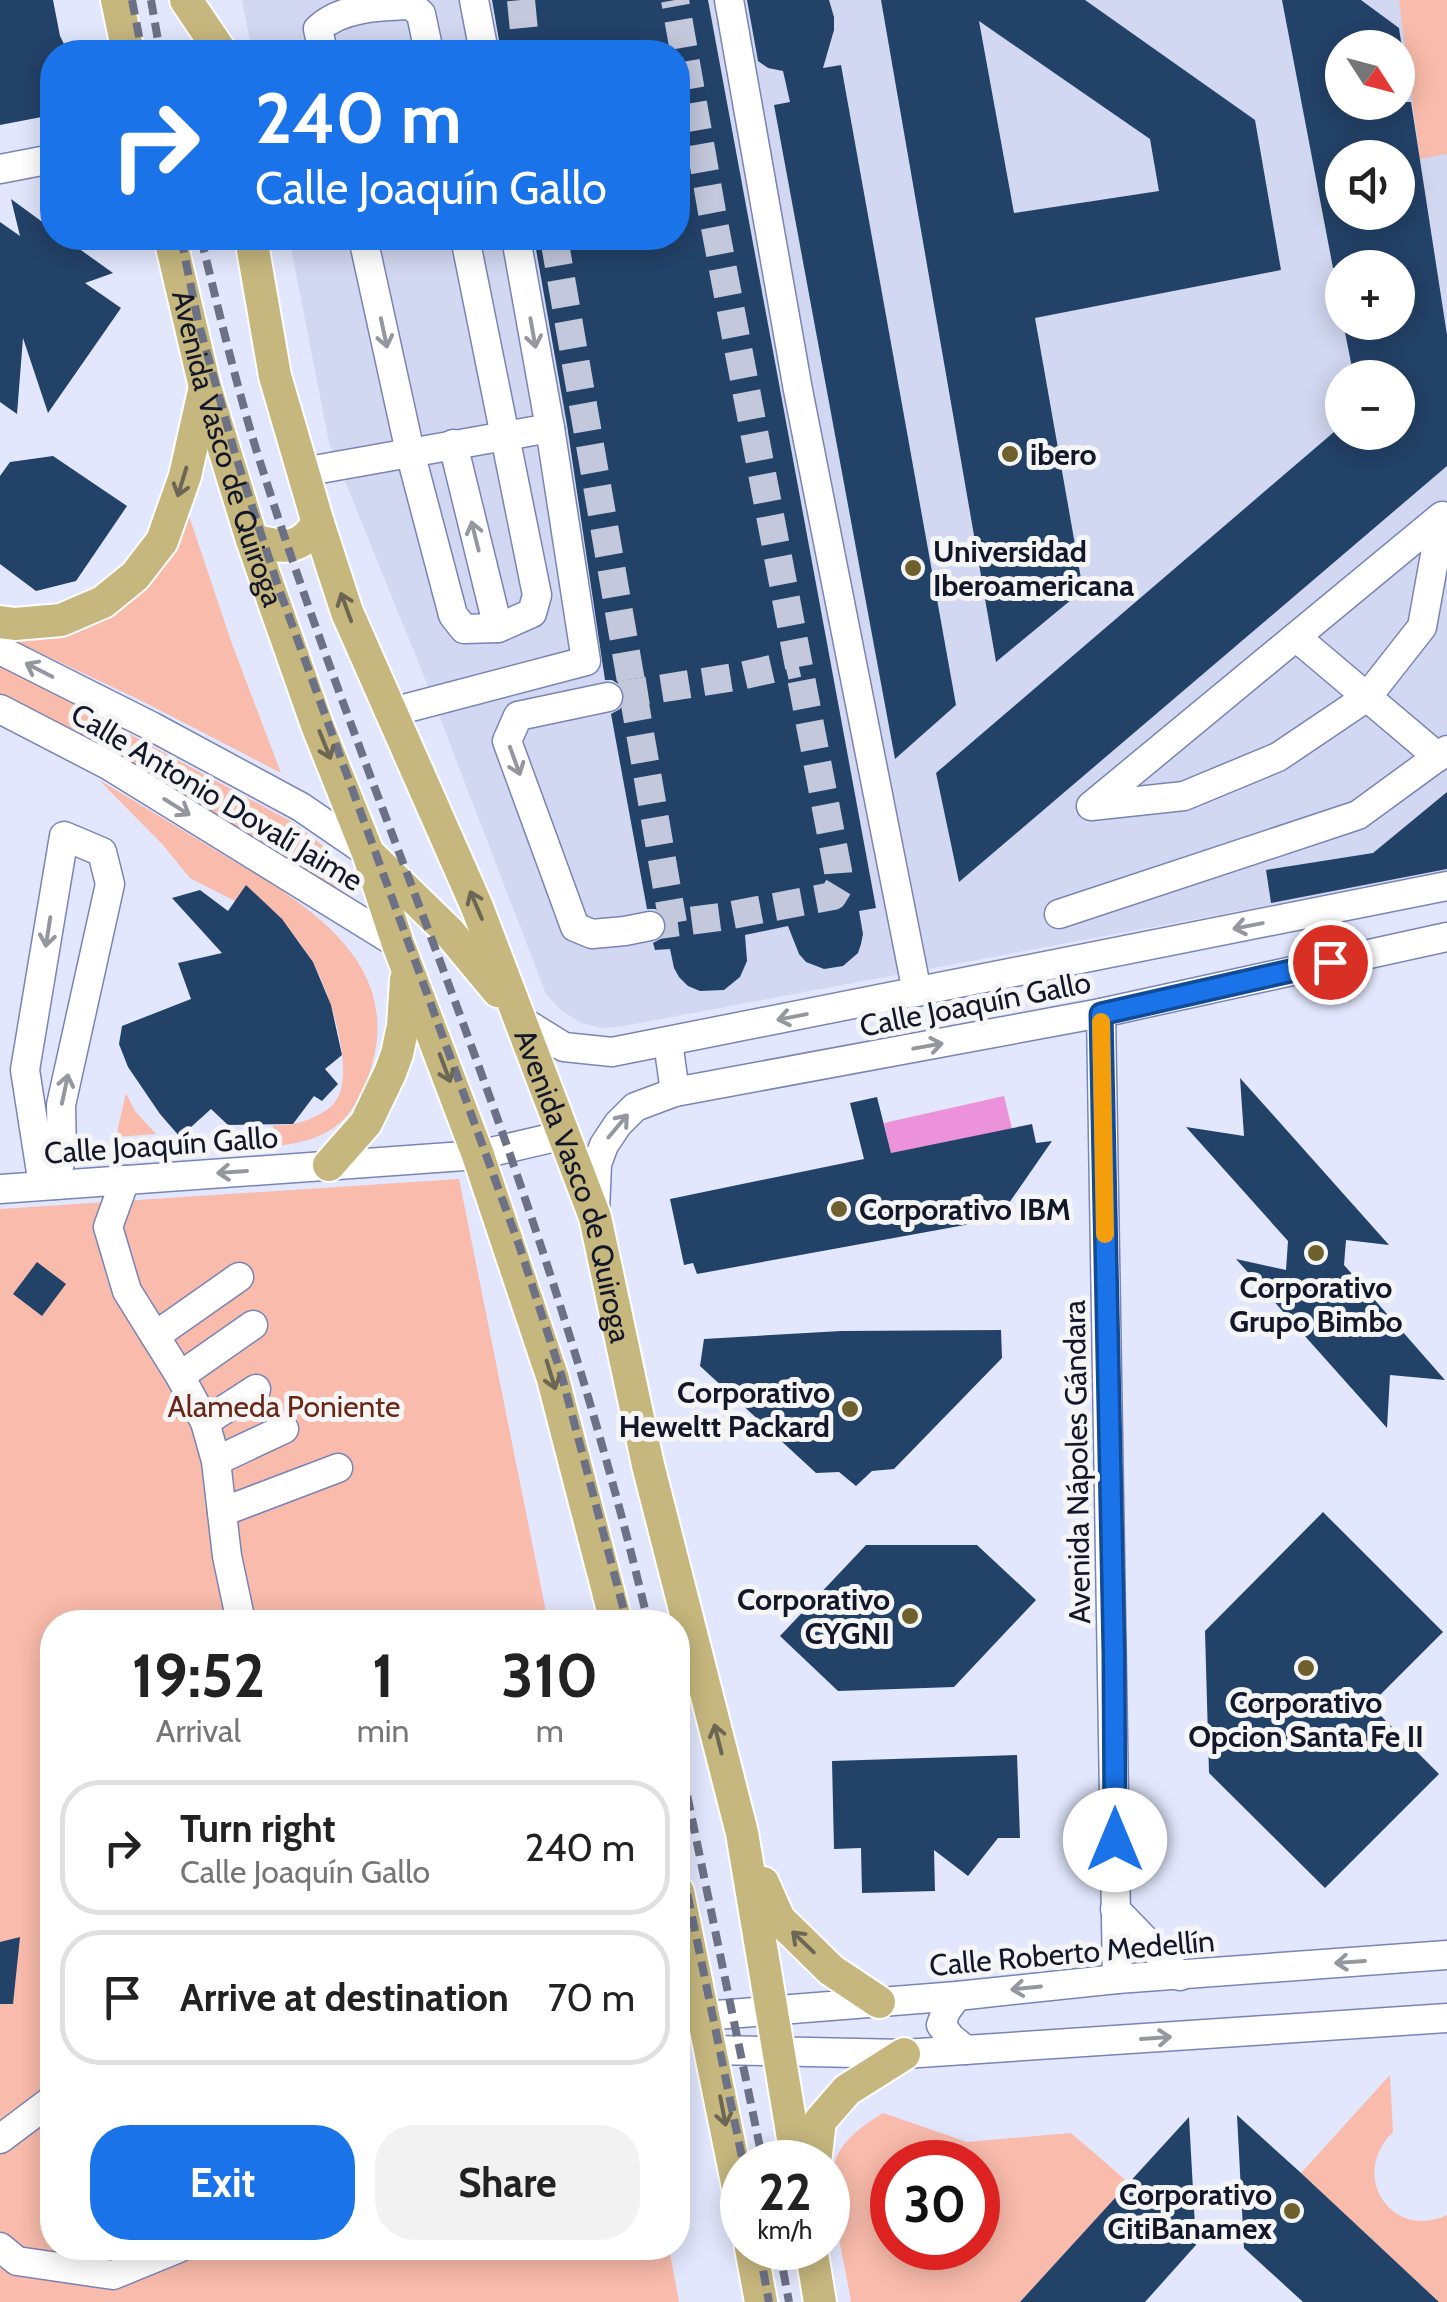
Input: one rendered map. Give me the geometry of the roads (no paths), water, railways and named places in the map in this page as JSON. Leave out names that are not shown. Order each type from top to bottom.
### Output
[{"type":"main road","points":[[117,0],[125,40]]},
{"type":"main road","points":[[186,0],[212,40]]},
{"type":"main road","points":[[210,0],[217,40]]},
{"type":"main road","name":"Avenida Vasco de Quiroga","points":[[173,250],[205,387],[252,540],[316,725],[368,854],[478,1155],[553,1380],[613,1610]]},
{"type":"main road","name":"Avenida Vasco de Quiroga","points":[[253,250],[274,376],[347,612],[477,907],[595,1217],[648,1465],[685,1610]]},
{"type":"main road","points":[[0,622],[60,620],[103,602],[135,576],[162,541],[185,476],[205,387]]},
{"type":"main road","points":[[252,540],[290,546],[301,542],[318,523]]},
{"type":"main road","points":[[368,854],[449,932],[519,1018]]},
{"type":"main road","points":[[329,1166],[366,1123],[397,1054],[403,1026],[402,955]]},
{"type":"main road","name":"Avenida Vasco de Quiroga","points":[[690,1629],[742,1833],[793,2140]]},
{"type":"main road","points":[[742,1833],[779,1920],[831,1970],[879,2002]]},
{"type":"main road","points":[[690,1952],[729,2140]]},
{"type":"main road","points":[[818,2140],[820,2121],[847,2090],[904,2054]]},
{"type":"main road","points":[[754,2270],[761,2302]]},
{"type":"main road","points":[[815,2270],[820,2302]]},
{"type":"street","points":[[474,0],[482,40]]},
{"type":"street","points":[[729,0],[798,390],[916,992]]},
{"type":"street","points":[[320,40],[318,29],[328,19],[376,6],[411,5],[422,14],[427,40]]},
{"type":"street","points":[[0,170],[40,162]]},
{"type":"street","points":[[366,250],[410,452],[453,615],[464,629],[498,628],[532,613],[537,595],[467,250]]},
{"type":"street","points":[[392,712],[586,661],[518,250]]},
{"type":"street","points":[[303,472],[550,428]]},
{"type":"street","points":[[453,444],[498,628]]},
{"type":"street","points":[[1442,516],[1422,626],[1368,696],[1278,757],[1184,796],[1091,806],[1442,516]]},
{"type":"street","points":[[1058,914],[1358,815],[1443,754],[1296,637]]},
{"type":"street","name":"Calle Antonio Dovalí Jaime","points":[[0,650],[302,808],[368,854]]},
{"type":"street","points":[[608,697],[518,716],[507,741],[575,926],[592,934],[650,926]]},
{"type":"street","name":"Calle Antonio Dovalí Jaime","points":[[0,709],[110,766],[402,955]]},
{"type":"street","points":[[64,836],[102,852],[110,884],[61,1104],[62,1155],[48,1185],[25,1070],[64,836]]},
{"type":"street","name":"Calle Joaquín Gallo","points":[[519,1018],[564,1047],[612,1052],[1447,887]]},
{"type":"street","name":"Calle Joaquín Gallo","points":[[595,1217],[597,1164],[604,1145],[635,1107],[676,1092],[1101,1014],[1446,936]]},
{"type":"street","name":"Avenida Nápoles Gándara","points":[[1101,1014],[1117,1979]]},
{"type":"street","points":[[668,1042],[676,1092]]},
{"type":"street","name":"Calle Joaquín Gallo","points":[[0,1188],[478,1155],[564,1135]]},
{"type":"street","points":[[124,1180],[108,1227],[126,1290],[205,1422],[216,1462],[227,1556],[238,1610]]},
{"type":"street","points":[[156,1336],[238,1276]]},
{"type":"street","points":[[180,1376],[253,1325]]},
{"type":"street","points":[[205,1422],[256,1389]]},
{"type":"street","points":[[216,1462],[284,1429]]},
{"type":"street","points":[[222,1512],[338,1468]]},
{"type":"street","points":[[1114,1908],[1180,1976]]},
{"type":"street","name":"Calle Roberto Medellín","points":[[703,2016],[1117,1979],[1447,1955]]},
{"type":"street","points":[[958,1996],[941,2025],[966,2050]]},
{"type":"street","points":[[711,2050],[904,2054],[1447,2018]]},
{"type":"street","points":[[0,2139],[40,2109]]},
{"type":"street","points":[[0,2248],[17,2261],[113,2276],[151,2260]]},
{"type":"tunnel","points":[[521,0],[525,40]]},
{"type":"tunnel","points":[[675,0],[682,40]]},
{"type":"tunnel","points":[[650,926],[833,896],[839,886],[690,86]]},
{"type":"tunnel","points":[[556,250],[673,923]]},
{"type":"tunnel","points":[[620,695],[798,663]]},
{"type":"railway","points":[[132,0],[140,40]]},
{"type":"railway","points":[[151,0],[158,40]]},
{"type":"railway","points":[[183,250],[198,321],[236,457],[279,589],[519,1245],[562,1377],[624,1610]]},
{"type":"railway","points":[[204,250],[241,397],[283,533],[538,1236],[597,1428],[645,1610]]},
{"type":"railway","points":[[690,1809],[758,2140]]},
{"type":"railway","points":[[690,1907],[738,2140]]},
{"type":"railway","points":[[763,2270],[769,2302]]},
{"type":"railway","points":[[783,2270],[789,2302]]},
{"type":"place","name":"ibero","points":[[1010,454]]},
{"type":"place","name":"Universidad Iberoamericana","points":[[913,568]]},
{"type":"place","name":"Corporativo IBM","points":[[839,1209]]},
{"type":"place","name":"Corporativo Grupo Bimbo","points":[[1316,1253]]},
{"type":"place","name":"Corporativo Heweltt Packard","points":[[850,1409]]},
{"type":"place","name":"Corporativo CYGNI","points":[[910,1616]]},
{"type":"place","name":"Corporativo Opcion Santa Fe II","points":[[1306,1668]]},
{"type":"place","name":"Corporativo CitiBanamex","points":[[1292,2211]]},
{"type":"park label","name":"Alameda Poniente","points":[[284,1406]]}]
